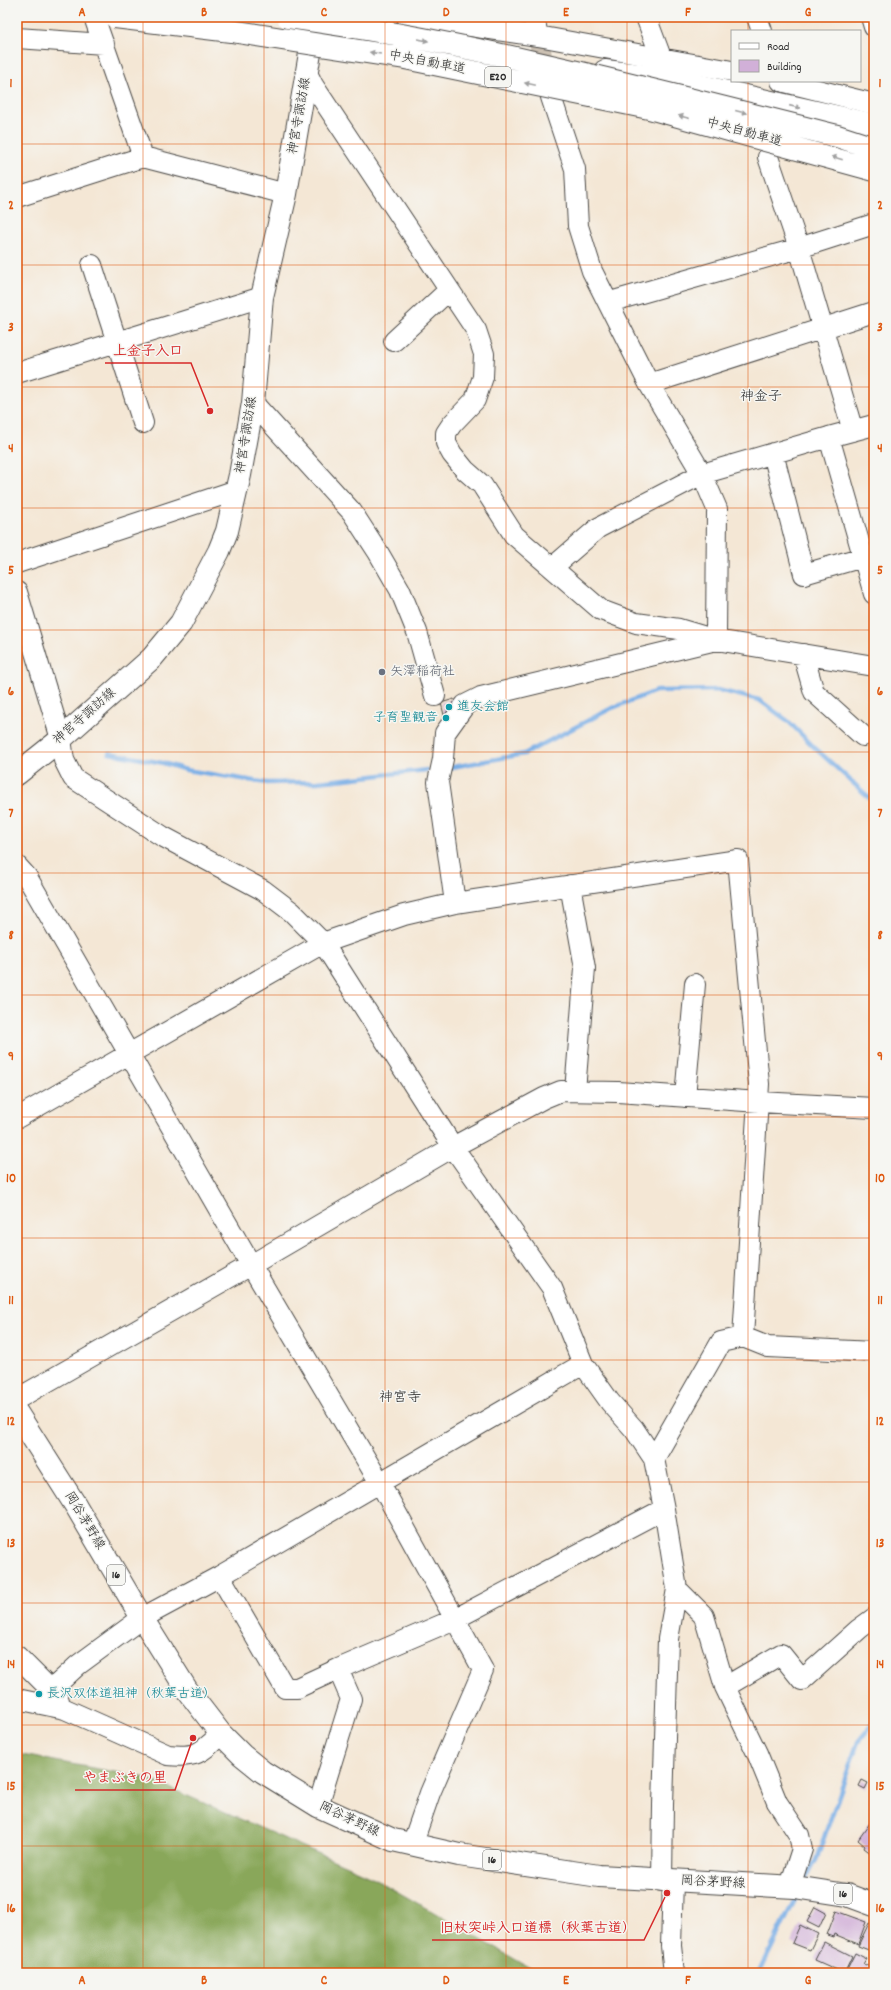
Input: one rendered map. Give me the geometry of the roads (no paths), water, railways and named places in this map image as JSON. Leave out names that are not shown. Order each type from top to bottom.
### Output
[{"type":"main road","name":"中央自動車道","points":[[115,17],[231,31],[413,60],[649,108],[874,170]]},
{"type":"main road","name":"中央自動車道","points":[[288,17],[409,37],[550,65],[830,134],[874,148]]},
{"type":"main road","name":"神宮寺諏訪線","points":[[17,774],[61,738],[152,658],[181,623],[219,552],[227,531],[237,490],[253,403],[262,297],[286,194],[316,17]]},
{"type":"main road","points":[[550,65],[665,78],[874,125]]},
{"type":"main road","name":"岡谷茅野線","points":[[17,1413],[76,1506],[142,1618],[187,1690],[221,1734],[242,1755],[263,1772],[318,1806],[370,1830],[412,1845],[459,1855],[591,1875],[668,1881],[798,1887],[847,1895],[874,1905]]},
{"type":"street","points":[[94,17],[143,158]]},
{"type":"street","points":[[407,17],[536,26],[661,57],[731,71]]},
{"type":"street","points":[[646,17],[661,57]]},
{"type":"street","points":[[757,17],[762,30]]},
{"type":"street","points":[[871,17],[874,27]]},
{"type":"street","points":[[17,38],[104,44]]},
{"type":"street","points":[[307,73],[313,85],[476,330],[484,354],[483,377],[475,400],[452,424],[446,433],[446,443],[452,454],[465,470],[482,484],[514,535],[553,567],[601,610],[636,623],[679,629],[716,640],[874,666]]},
{"type":"street","points":[[786,82],[874,104]]},
{"type":"street","points":[[551,97],[575,168],[578,226],[592,270],[610,302],[650,384],[702,474],[717,509],[716,640]]},
{"type":"street","points":[[768,156],[799,248],[852,431]]},
{"type":"street","points":[[17,197],[143,158],[286,194]]},
{"type":"street","points":[[610,302],[799,248],[874,224]]},
{"type":"street","points":[[92,265],[142,423]]},
{"type":"street","points":[[394,341],[449,290]]},
{"type":"street","points":[[17,373],[262,297]]},
{"type":"street","points":[[650,384],[874,312]]},
{"type":"street","points":[[253,403],[352,512],[378,552],[400,590],[417,632],[435,696]]},
{"type":"street","points":[[553,567],[598,528],[702,474],[874,425]]},
{"type":"street","points":[[829,437],[874,594]]},
{"type":"street","points":[[773,453],[804,574],[863,557]]},
{"type":"street","points":[[17,563],[237,490]]},
{"type":"street","points":[[17,592],[61,738],[64,760],[73,778],[162,836],[263,890],[292,912],[323,943],[453,1147],[552,1288],[583,1364],[610,1402],[634,1428],[654,1459],[677,1589],[668,1639],[663,1805],[674,1973]]},
{"type":"street","points":[[455,903],[438,782],[443,759],[445,733],[465,705],[481,697],[716,640]]},
{"type":"street","points":[[803,654],[814,692],[864,736]]},
{"type":"street","points":[[17,1118],[323,943],[404,915],[455,903],[738,860],[759,1084],[743,1337]]},
{"type":"street","points":[[17,866],[27,877],[130,1053],[251,1265],[380,1483],[483,1670],[430,1793],[412,1845]]},
{"type":"street","points":[[570,885],[584,968],[575,1091]]},
{"type":"street","points":[[685,1097],[695,984]]},
{"type":"street","points":[[17,1399],[453,1147],[544,1098],[561,1091],[874,1108]]},
{"type":"street","points":[[654,1459],[721,1342],[743,1337],[768,1347],[874,1352]]},
{"type":"street","points":[[51,1690],[78,1665],[142,1618],[220,1576],[583,1364]]},
{"type":"street","points":[[220,1576],[285,1688],[297,1688],[455,1619],[664,1509]]},
{"type":"street","points":[[677,1589],[704,1616],[725,1687],[757,1753],[776,1802],[799,1835],[802,1849],[798,1887]]},
{"type":"street","points":[[725,1687],[782,1654],[802,1680],[859,1629],[874,1618]]},
{"type":"street","points":[[17,1656],[51,1690],[65,1710]]},
{"type":"street","points":[[318,1806],[351,1699],[338,1669]]},
{"type":"street","points":[[17,1699],[65,1710],[168,1754],[187,1757],[200,1752],[221,1734]]},
{"type":"waterway","points":[[447,768],[524,754],[610,709],[656,691],[718,690],[759,700],[788,721],[874,802]]},
{"type":"waterway","points":[[109,753],[163,763],[186,770],[267,783],[318,782],[427,770]]},
{"type":"waterway","points":[[804,1882],[817,1857],[858,1742],[874,1722]]},
{"type":"waterway","points":[[759,1973],[798,1894]]},
{"type":"tunnel","points":[[538,36],[547,80]]},
{"type":"place","name":"上金子入口","points":[[210,411]]},
{"type":"place","name":"矢澤稲荷社","points":[[382,672]]},
{"type":"place","name":"進友会館","points":[[449,707]]},
{"type":"place","name":"子育聖観音","points":[[446,718]]},
{"type":"place","name":"長沢双体道祖神（秋葉古道）","points":[[39,1694]]},
{"type":"place","name":"やまぶきの里","points":[[193,1738]]},
{"type":"place","name":"旧杖突峠入口道標（秋葉古道）","points":[[667,1893]]},
{"type":"district","name":"神金子","points":[[761,397]]},
{"type":"district","name":"神宮寺","points":[[400,1398]]}]
